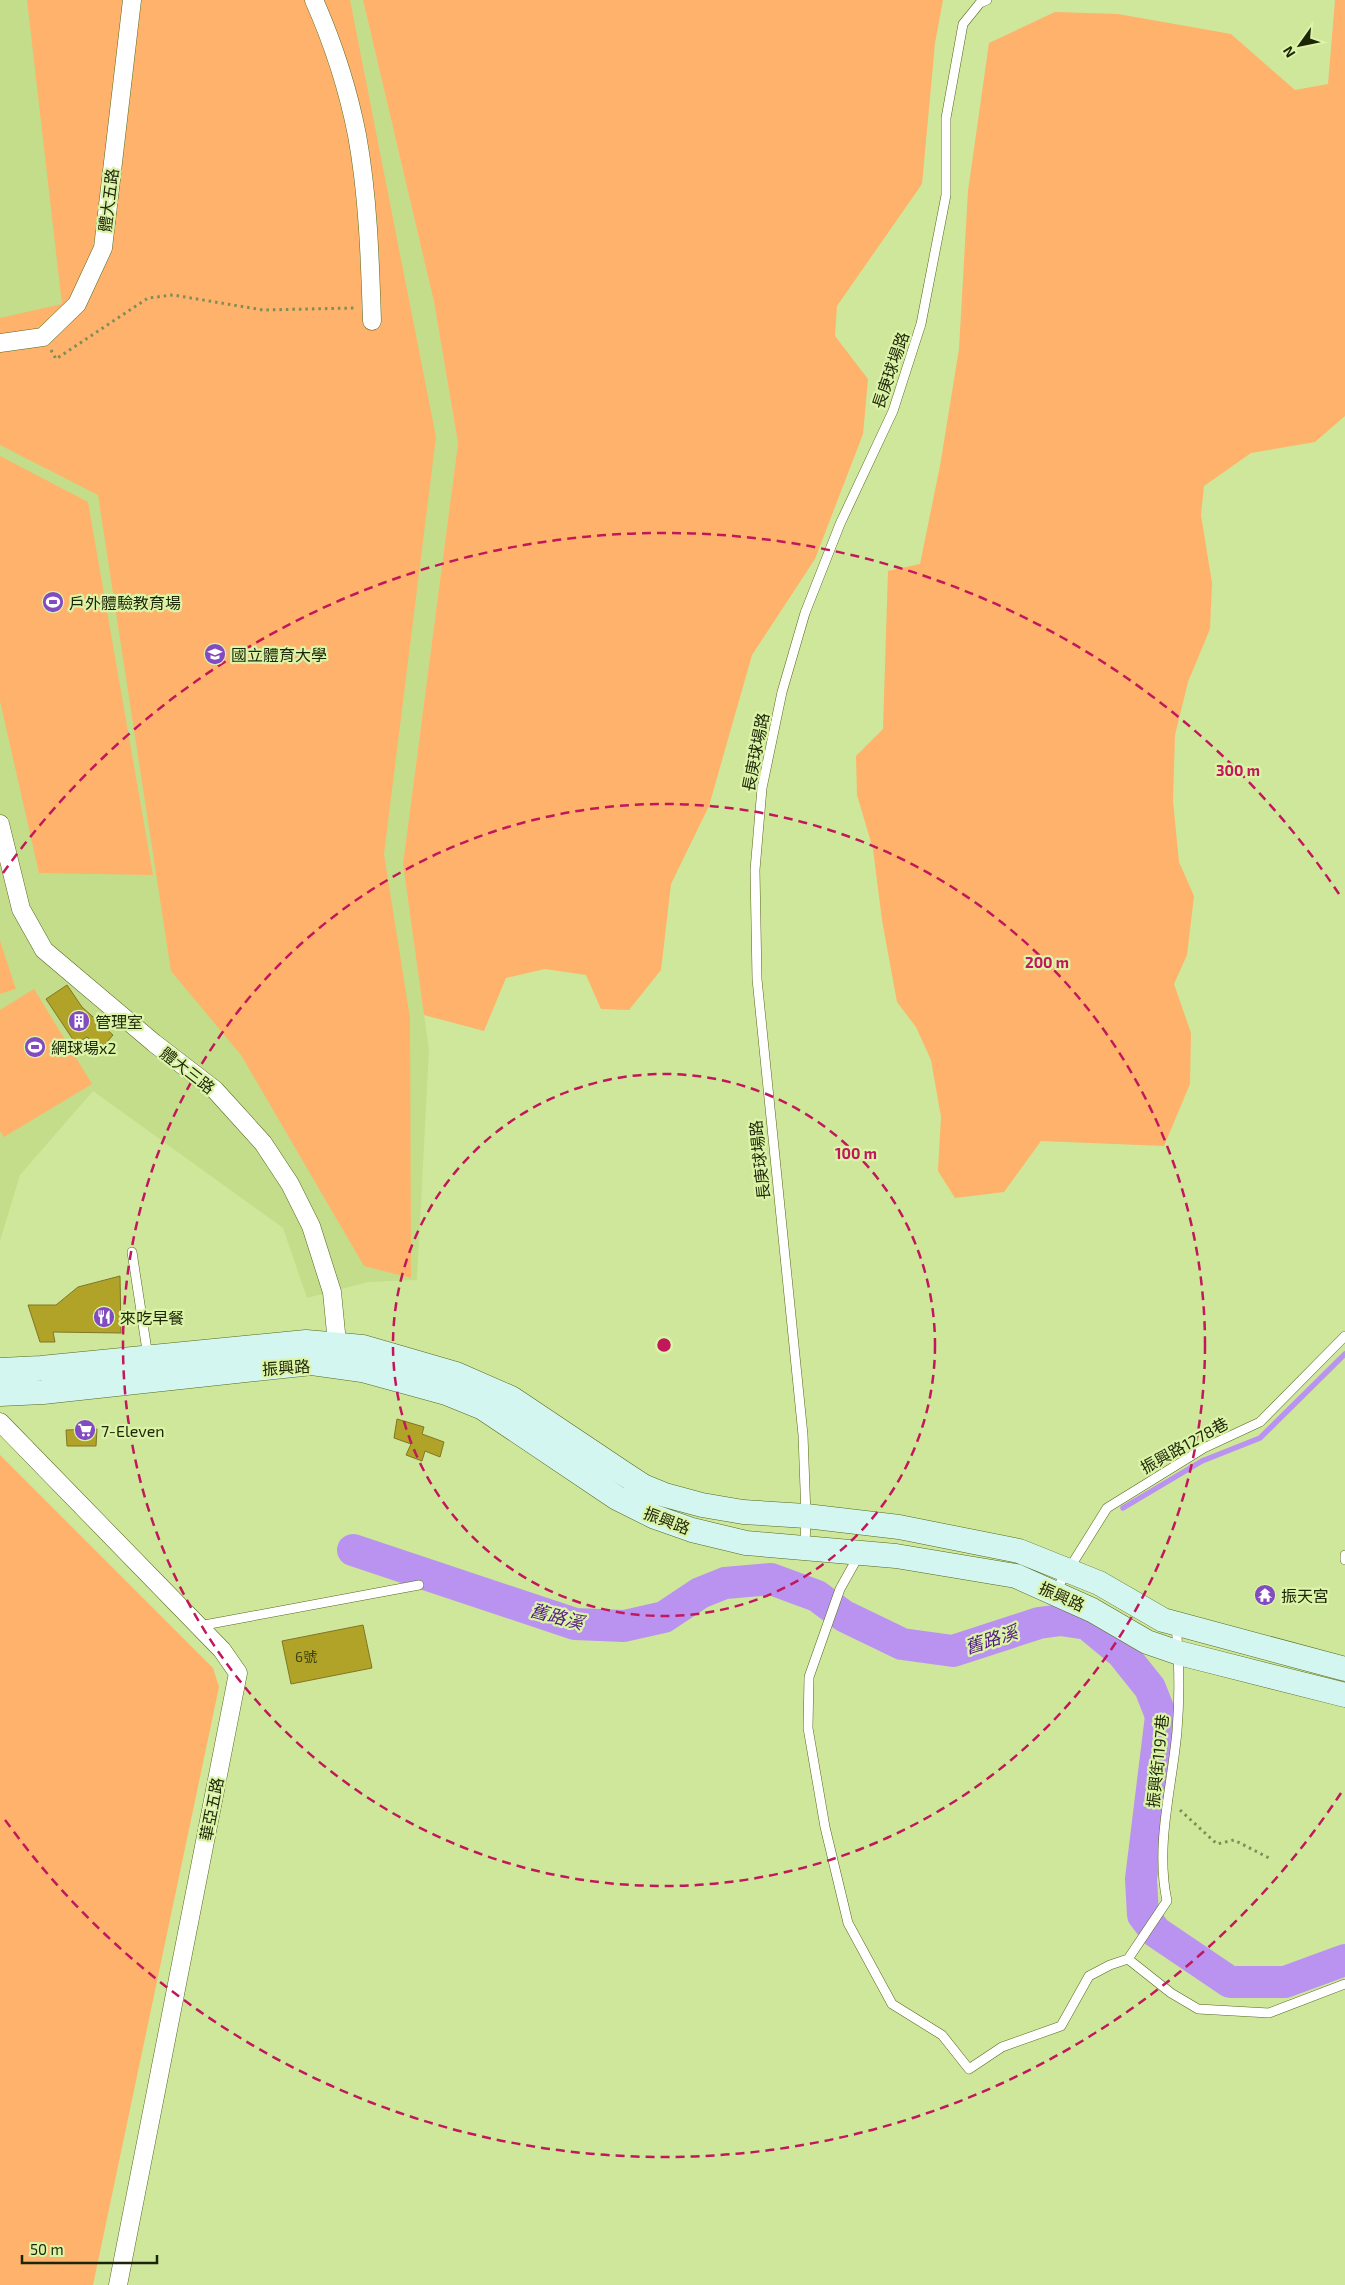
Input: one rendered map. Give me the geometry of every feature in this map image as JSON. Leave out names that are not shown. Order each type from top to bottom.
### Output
[{"type":"street","name":"體大五路","points":[[43,337],[77,304],[102,248],[132,0]]},
{"type":"street","points":[[314,0],[339,63],[356,134],[363,184],[372,313]]},
{"type":"street","points":[[0,343],[43,337]]},
{"type":"street","name":"體大三路","points":[[0,824],[21,909],[44,950],[154,1043],[215,1090],[263,1143],[290,1184],[311,1226],[332,1292],[336,1355]]},
{"type":"street","name":"振興路","points":[[0,1370],[41,1368],[306,1342],[336,1355],[362,1370],[446,1392],[483,1408],[617,1498],[655,1517],[692,1530],[746,1543],[896,1556],[1016,1576],[1092,1610],[1147,1642],[1179,1653],[1345,1696]]},
{"type":"street","name":"振興路","points":[[0,1394],[43,1392],[312,1364],[364,1347],[407,1358],[456,1374],[510,1398],[643,1486],[665,1495],[702,1505],[743,1512],[806,1516],[899,1527],[1019,1551],[1099,1584],[1163,1620],[1345,1669]]},
{"type":"street","name":"華亞五路","points":[[0,1422],[222,1650],[238,1674],[118,2285]]},
{"type":"lane","name":"長庚球場路","points":[[805,1548],[806,1516],[803,1435],[757,979],[755,870],[762,788],[782,692],[806,613],[840,524],[893,410],[921,324],[946,195],[946,118],[964,24],[980,3],[987,0]]},
{"type":"lane","points":[[132,1252],[148,1358]]},
{"type":"lane","name":"振興路1278巷","points":[[1054,1593],[1107,1508],[1204,1448],[1260,1422],[1345,1336]]},
{"type":"lane","points":[[860,1553],[840,1588],[809,1677],[808,1728],[824,1827],[848,1923],[892,2004],[942,2035],[970,2069],[1002,2048],[1061,2026],[1088,1976],[1110,1965],[1128,1959],[1170,1993],[1198,2009],[1269,2013],[1345,1984]]},
{"type":"lane","points":[[1345,1555],[1345,1560]]},
{"type":"lane","points":[[199,1626],[419,1586]]},
{"type":"lane","name":"振興街1197巷","points":[[1128,1959],[1167,1901],[1164,1885],[1163,1841],[1177,1730],[1179,1653],[1176,1624]]},
{"type":"path","points":[[43,337],[56,360],[148,298],[173,295],[263,310],[355,308],[372,313]]},
{"type":"path","points":[[1168,1799],[1217,1844],[1234,1840],[1271,1859]]},
{"type":"shaded area","name":"國立體育大學","points":[[0,0],[363,0],[434,302],[458,443],[403,864],[429,1050],[417,1280],[368,1282],[307,1298],[283,1228],[93,1091],[20,1175],[0,1241]]},
{"type":"shaded area","name":"國立體育大學","points":[[27,0],[350,0],[436,437],[384,854],[410,1018],[411,1278],[364,1266],[241,1055],[171,971],[98,495],[0,445],[0,318],[62,304]]},
{"type":"shaded area","points":[[363,0],[943,0],[935,43],[922,184],[837,306],[835,336],[868,379],[863,434],[815,559],[752,655],[709,806],[671,884],[661,970],[629,1010],[601,1009],[586,975],[545,969],[506,978],[484,1031],[424,1015],[403,864],[458,443],[434,302]]},
{"type":"shaded area","points":[[1335,0],[1345,0],[1345,416],[1315,442],[1251,453],[1204,486],[1201,515],[1212,583],[1210,629],[1188,682],[1175,735],[1173,801],[1179,862],[1194,896],[1187,955],[1174,984],[1191,1033],[1190,1084],[1164,1146],[1041,1141],[1004,1192],[955,1198],[938,1171],[941,1117],[931,1060],[916,1027],[897,1002],[882,920],[873,849],[857,795],[856,756],[883,729],[888,571],[920,564],[940,466],[959,349],[968,191],[989,43],[1055,12],[1118,14],[1231,34],[1295,90],[1328,84]]},
{"type":"shaded area","name":"戶外體驗教育場","points":[[0,456],[88,502],[153,875],[39,873],[0,701]]},
{"type":"shaded area","points":[[0,941],[16,989],[0,994]]},
{"type":"shaded area","name":"網球場x2","points":[[34,989],[92,1084],[4,1137],[0,1131],[0,1010]]},
{"type":"shaded area","points":[[0,1455],[213,1668],[219,1687],[93,2285],[0,2285]]},
{"type":"building","name":"管理室","points":[[67,985],[82,1007],[113,1035],[101,1049],[87,1037],[76,1044],[46,999]]},
{"type":"building","points":[[120,1276],[121,1333],[53,1332],[55,1342],[40,1342],[28,1305],[56,1305],[78,1287]]},
{"type":"building","points":[[397,1419],[424,1427],[422,1434],[444,1442],[440,1457],[425,1451],[422,1461],[406,1455],[411,1444],[394,1438]]},
{"type":"building","points":[[97,1429],[96,1446],[67,1446],[66,1430]]},
{"type":"building","points":[[363,1625],[372,1668],[291,1684],[282,1641]]},
{"type":"waterway","points":[[1123,1508],[1202,1461],[1260,1438],[1345,1354]]},
{"type":"waterway","name":"舊路溪","points":[[353,1550],[575,1624],[624,1626],[664,1617],[700,1593],[725,1583],[771,1579],[817,1596],[844,1616],[902,1644],[953,1651],[1039,1623],[1061,1620],[1087,1624],[1122,1653],[1150,1688],[1161,1716],[1141,1879],[1143,1915],[1156,1932],[1230,1982],[1285,1982],[1345,1960]]},
{"type":"place","name":"戶外體驗教育場","points":[[53,602]]},
{"type":"place","name":"國立體育大學","points":[[215,654]]},
{"type":"place","name":"管理室","points":[[79,1021]]},
{"type":"place","name":"網球場x2","points":[[35,1047]]},
{"type":"place","name":"來吃早餐","points":[[104,1317]]},
{"type":"place","name":"7-Eleven","points":[[85,1430]]},
{"type":"place","name":"振天宮","points":[[1265,1595]]}]
